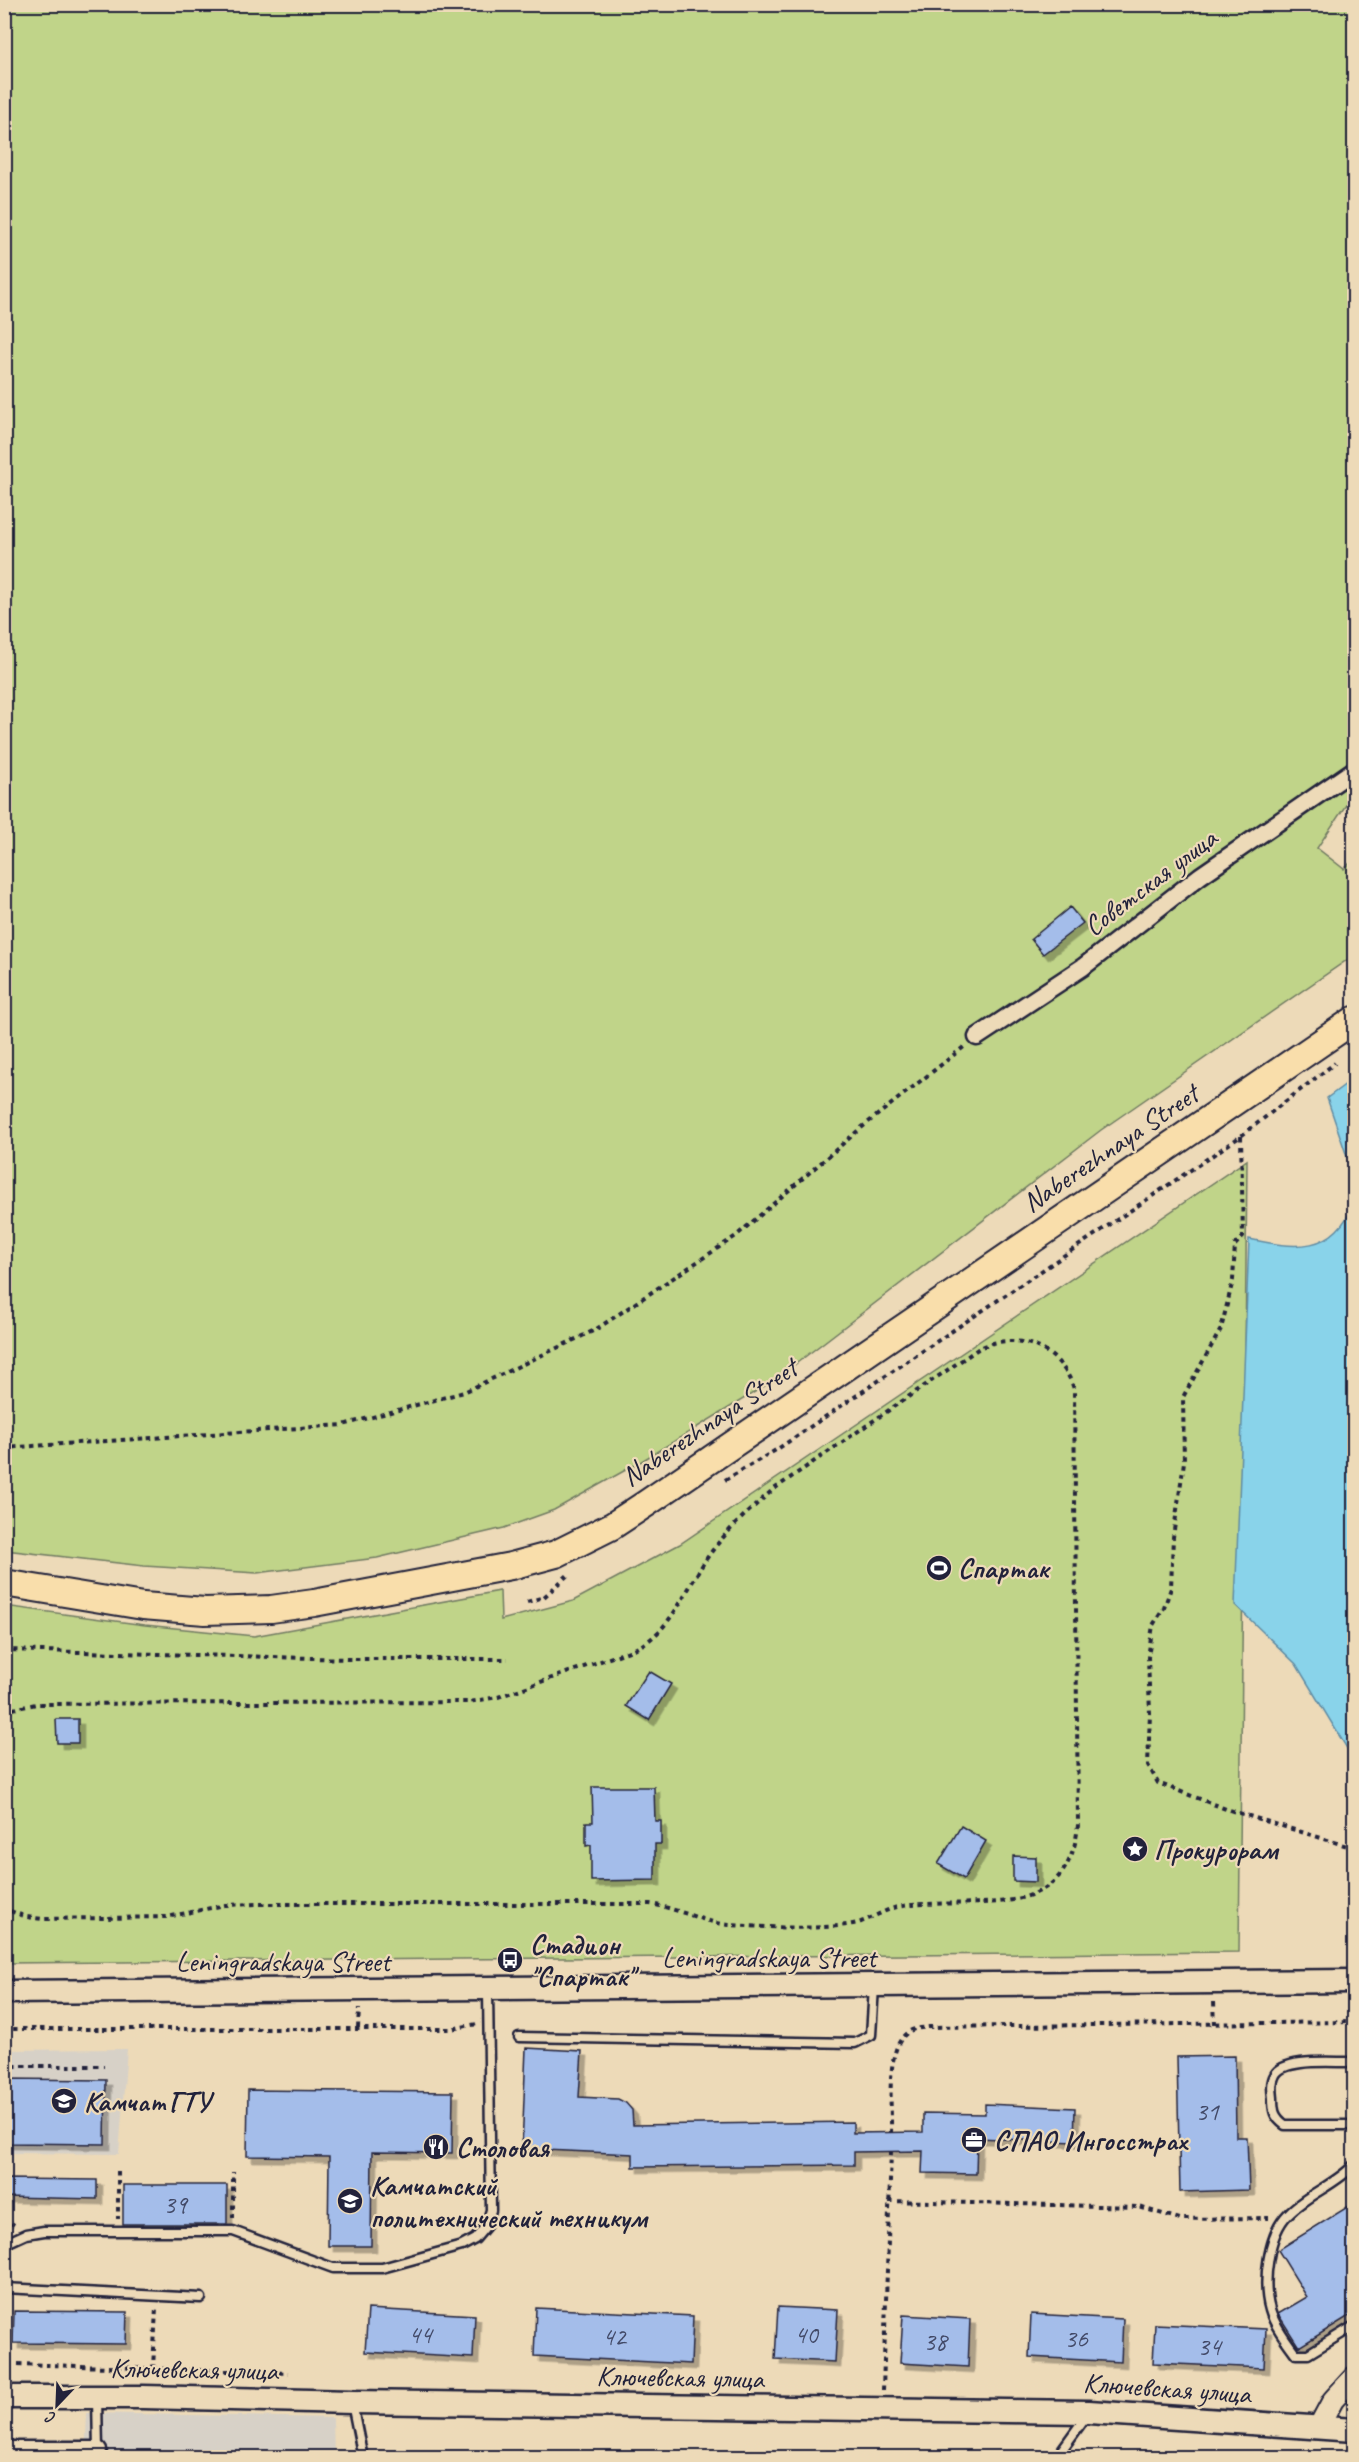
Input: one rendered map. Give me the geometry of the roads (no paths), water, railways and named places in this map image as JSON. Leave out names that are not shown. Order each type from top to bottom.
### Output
[{"type":"main road","name":"Naberezhnaya Street","points":[[4,1583],[143,1606],[205,1611],[272,1609],[381,1592],[501,1568],[576,1546],[646,1503],[1354,1020]]},
{"type":"main road","name":"Leningradskaya Street","points":[[4,1992],[1354,1982]]},
{"type":"main road","name":"Ключевская улица","points":[[4,2397],[1089,2412],[1354,2430]]},
{"type":"street","name":"Советская улица","points":[[977,1037],[1083,967],[1200,876],[1354,770]]},
{"type":"street","points":[[1318,2428],[1333,2400],[1354,2377]]},
{"type":"street","points":[[4,2450],[98,2454]]},
{"type":"lane","points":[[519,2037],[855,2043],[871,2035],[874,1986]]},
{"type":"lane","points":[[4,2244],[26,2234],[44,2231],[232,2231],[333,2268],[382,2268],[462,2246],[475,2239],[486,2226],[491,2210],[488,1988]]},
{"type":"lane","points":[[1354,2062],[1289,2063],[1275,2073],[1272,2092],[1273,2111],[1277,2119],[1285,2125],[1354,2125]]},
{"type":"lane","points":[[1354,2165],[1342,2178],[1285,2218],[1277,2230],[1271,2254],[1267,2297],[1270,2312],[1291,2348],[1302,2356],[1354,2326]]},
{"type":"lane","points":[[4,2288],[201,2298]]},
{"type":"lane","points":[[97,2397],[98,2454]]},
{"type":"lane","points":[[352,2402],[363,2457]]},
{"type":"lane","points":[[1056,2457],[1089,2412]]},
{"type":"water","points":[[1354,1078],[1354,1177],[1327,1098]]},
{"type":"water","points":[[1354,1203],[1354,1760],[1296,1664],[1235,1605],[1249,1239],[1282,1245],[1311,1244],[1336,1232],[1346,1220]]},
{"type":"place","name":"Спартак","points":[[939,1568]]},
{"type":"place","name":"Прокурорам","points":[[1135,1849]]},
{"type":"place","name":"Стадион \"Спартак\"","points":[[510,1960]]},
{"type":"place","name":"КамчатГТУ","points":[[64,2101]]},
{"type":"place","name":"СПАО Ингосстрах","points":[[974,2140]]},
{"type":"place","name":"Столовая","points":[[436,2147]]},
{"type":"place","name":"Камчатский политехнический техникум","points":[[350,2201]]}]
